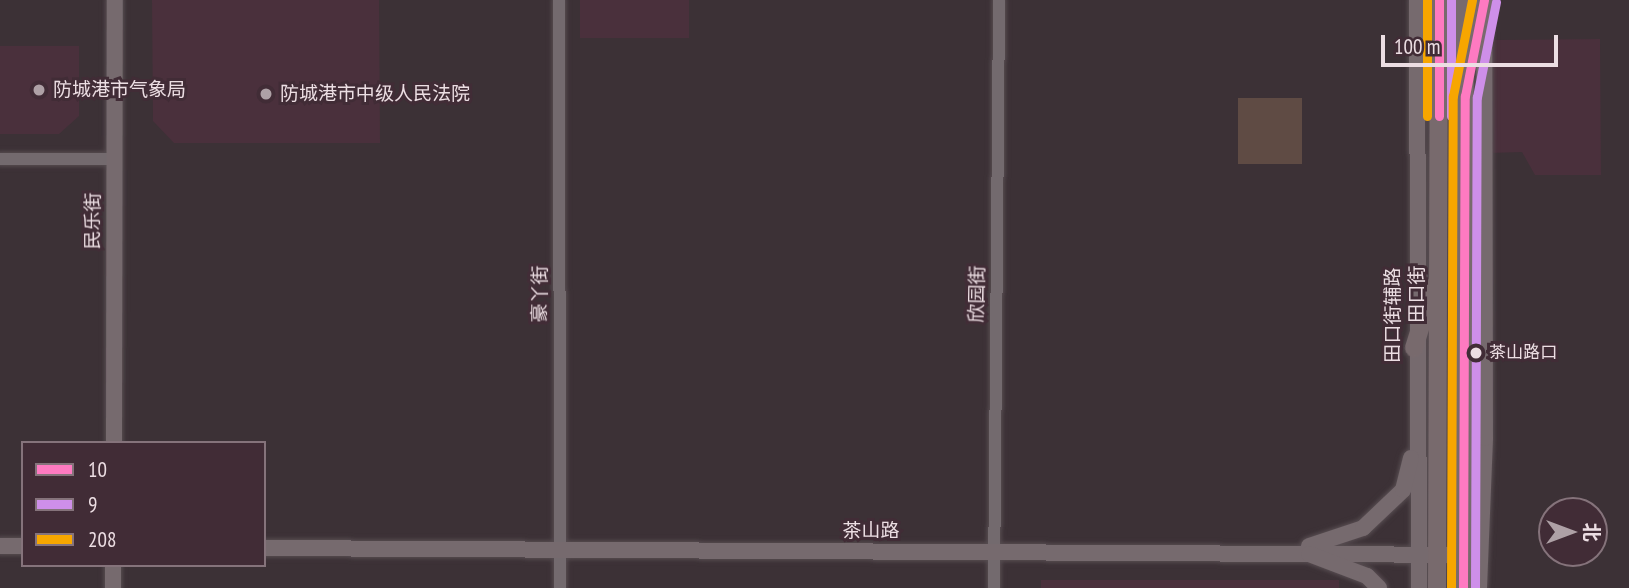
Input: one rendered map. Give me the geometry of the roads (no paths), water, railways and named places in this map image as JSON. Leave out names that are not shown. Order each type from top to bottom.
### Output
[{"type":"main road","name":"田口街","points":[[1437,588],[1429,554],[1438,270],[1439,0]]},
{"type":"main road","points":[[1464,588],[1471,555],[1465,0]]},
{"type":"main road","points":[[1465,96],[1485,0]]},
{"type":"main road","points":[[1414,348],[1438,270]]},
{"type":"street","name":"民乐街","points":[[114,441],[115,0]]},
{"type":"street","name":"豪丫街","points":[[559,0],[560,588]]},
{"type":"street","name":"欣园街","points":[[994,588],[999,0]]},
{"type":"street","name":"田口街辅路","points":[[1416,0],[1414,443],[1429,554],[1419,588]]},
{"type":"street","points":[[1479,588],[1471,555],[1485,438],[1485,0]]},
{"type":"street","points":[[0,159],[114,159]]},
{"type":"street","points":[[1296,549],[1363,528],[1403,490],[1414,443]]},
{"type":"street","points":[[0,546],[21,546]]},
{"type":"street","name":"茶山路","points":[[266,548],[994,552],[1296,549],[1471,555]]},
{"type":"street","points":[[1296,549],[1367,576],[1379,588]]},
{"type":"street","points":[[113,567],[113,588]]},
{"type":"place","name":"防城港市气象局","points":[[39,90]]},
{"type":"place","name":"防城港市中级人民法院","points":[[266,94]]},
{"type":"place","name":"茶山路口","points":[[1476,353]]}]
